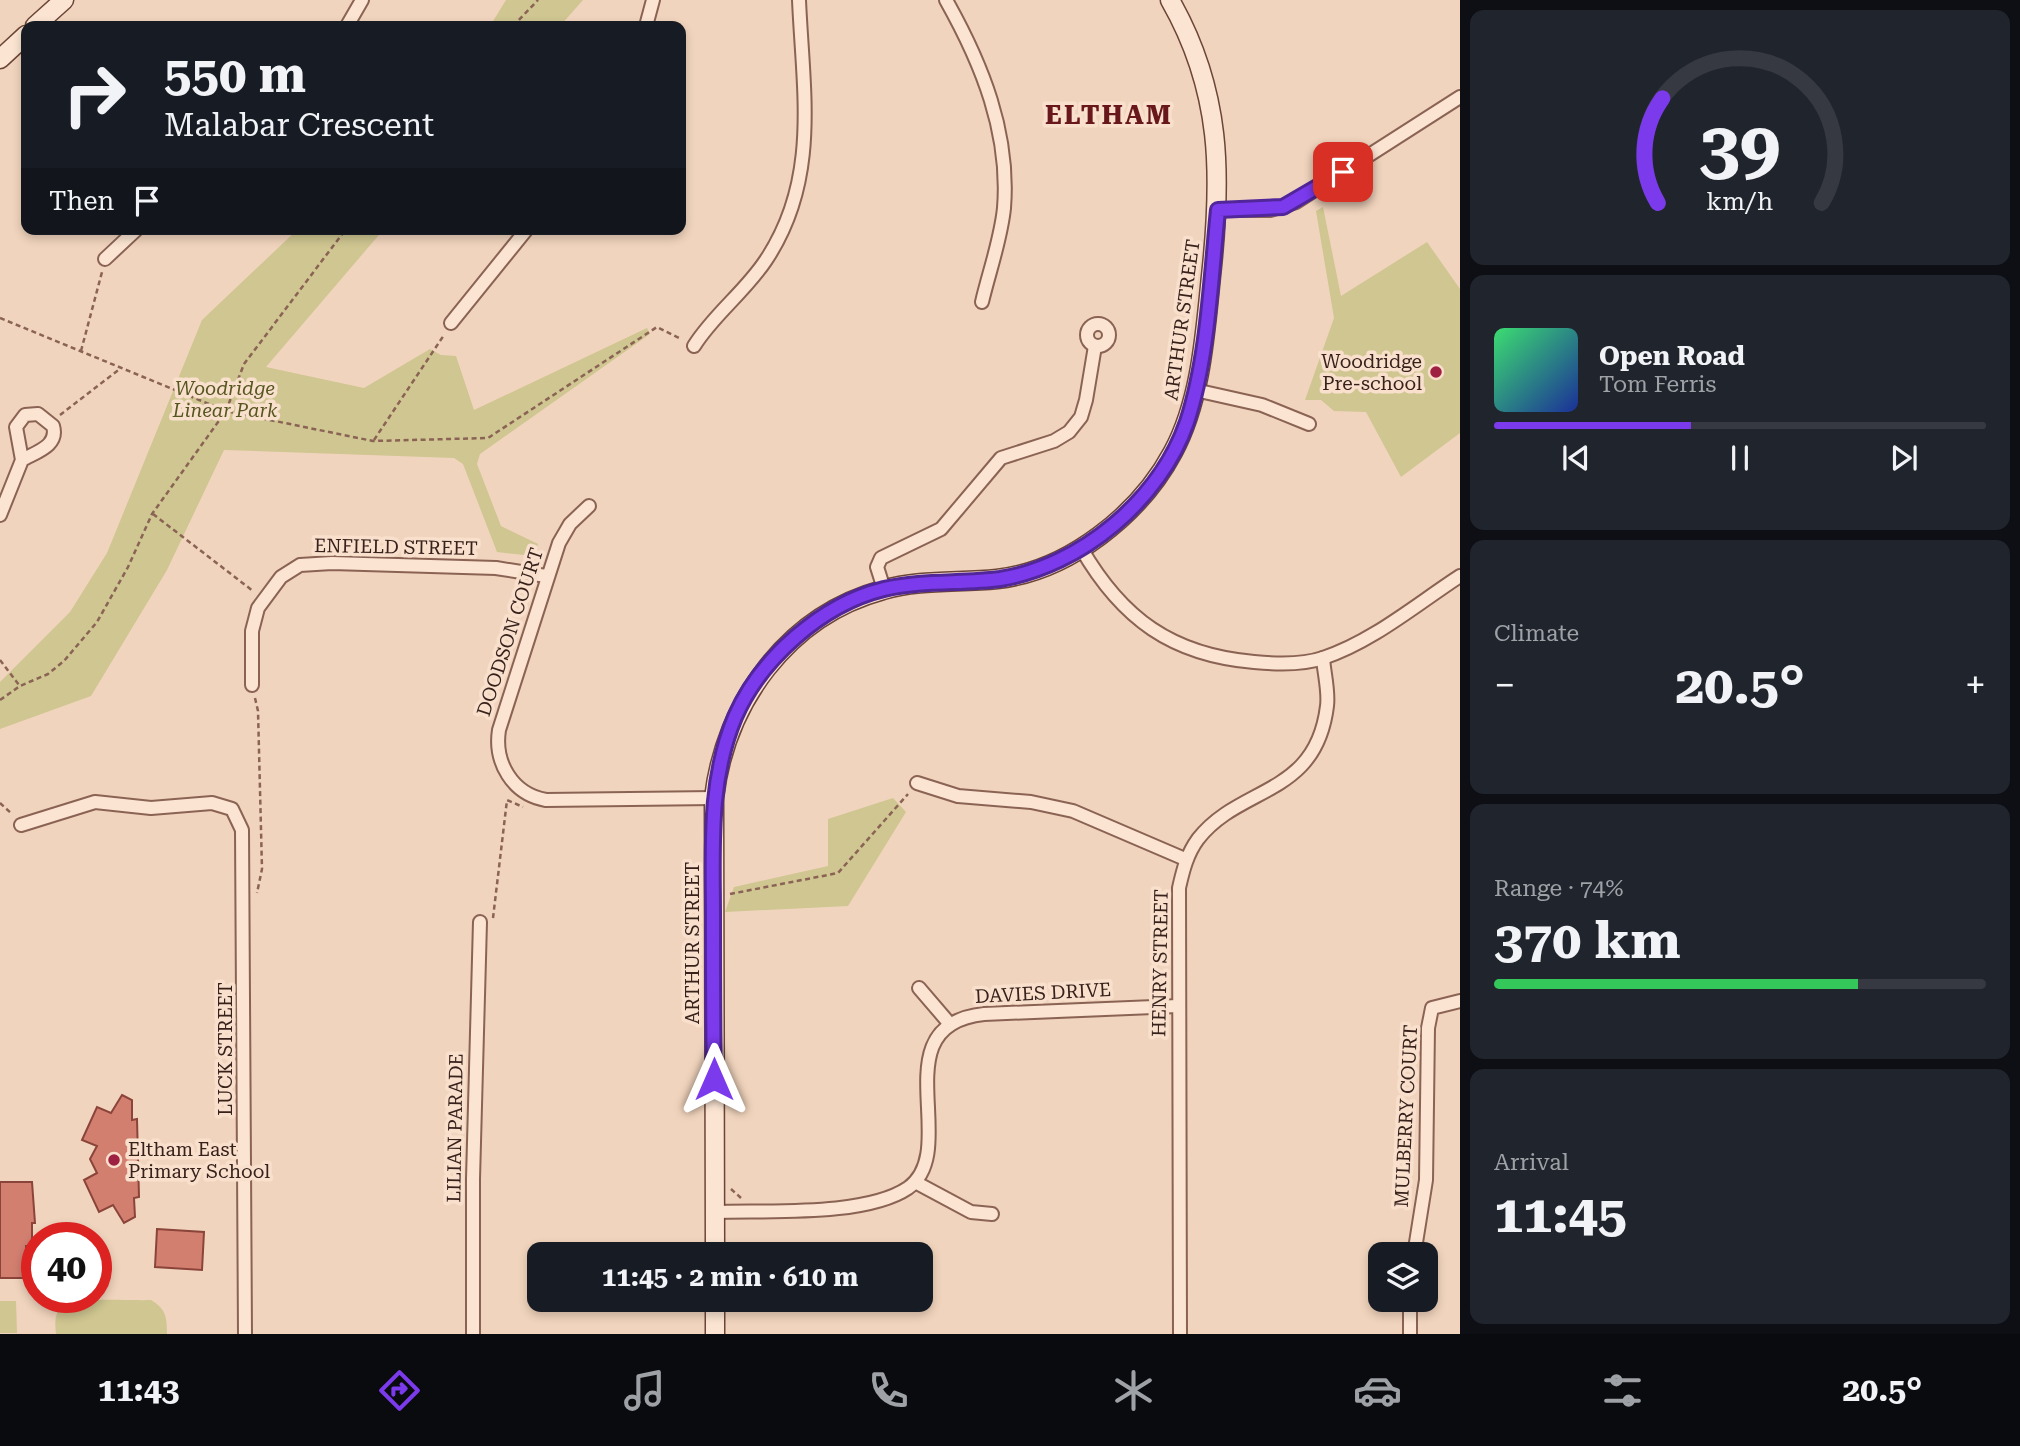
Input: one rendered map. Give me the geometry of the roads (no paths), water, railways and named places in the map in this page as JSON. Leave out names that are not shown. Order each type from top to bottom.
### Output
[{"type":"street","points":[[41,21],[64,0]]},
{"type":"street","points":[[350,21],[362,0]]},
{"type":"street","points":[[647,21],[653,0]]},
{"type":"street","points":[[694,346],[706,326],[765,261],[795,202],[803,168],[806,133],[799,0]]},
{"type":"street","points":[[946,0],[968,39],[988,87],[1001,138],[1004,209],[982,302]]},
{"type":"street","name":"ARTHUR STREET","points":[[715,1242],[714,798],[717,773],[736,715],[767,667],[788,644],[835,610],[884,589],[998,579],[1027,573],[1081,548],[1132,508],[1154,482],[1186,423],[1195,390],[1218,210],[1215,131],[1203,73],[1189,34],[1170,0]]},
{"type":"street","points":[[0,59],[21,40]]},
{"type":"street","points":[[1218,210],[1270,210],[1296,202],[1460,97]]},
{"type":"street","points":[[105,259],[131,235]]},
{"type":"street","points":[[451,323],[522,235]]},
{"type":"street","points":[[884,589],[877,566],[881,558],[941,529],[1001,458],[1054,441],[1069,432],[1081,417],[1095,346]]},
{"type":"street","points":[[1195,390],[1262,405],[1309,424]]},
{"type":"street","points":[[0,515],[22,460],[16,427],[20,419],[38,414],[51,422],[55,432],[52,441],[47,447],[22,460]]},
{"type":"street","name":"DOODSON COURT","points":[[589,506],[563,534],[546,576],[499,730],[499,756],[508,776],[529,795],[546,800],[714,798]]},
{"type":"street","points":[[1081,548],[1098,576],[1125,608],[1156,633],[1188,649],[1225,659],[1266,663],[1322,658],[1373,633],[1460,576]]},
{"type":"street","name":"ENFIELD STREET","points":[[252,685],[252,631],[258,608],[281,577],[300,565],[332,563],[496,568],[546,576]]},
{"type":"street","name":"HENRY STREET","points":[[1180,1334],[1179,888],[1185,859],[1199,838],[1220,817],[1276,788],[1298,769],[1313,749],[1328,704],[1322,658]]},
{"type":"street","points":[[917,783],[958,796],[1031,802],[1073,811],[1185,859]]},
{"type":"street","name":"LUCK STREET","points":[[21,825],[95,802],[151,808],[212,803],[232,809],[242,830],[245,1334]]},
{"type":"street","name":"LILIAN PARADE","points":[[473,1334],[472,1179],[486,922]]},
{"type":"street","points":[[714,1212],[869,1204],[894,1196],[915,1182],[927,1146],[930,1055],[937,1035],[949,1023],[919,988]]},
{"type":"street","name":"MULBERRY COURT","points":[[1416,1242],[1426,1180],[1428,1027],[1432,1008],[1460,1001]]},
{"type":"street","name":"DAVIES DRIVE","points":[[949,1023],[967,1016],[984,1014],[1178,1006]]},
{"type":"street","points":[[915,1182],[971,1212],[992,1214]]},
{"type":"street","points":[[715,1312],[715,1334]]},
{"type":"street","points":[[1410,1312],[1410,1334]]},
{"type":"place","name":"Woodridge Pre-school","points":[[1436,372]]},
{"type":"place","name":"Eltham East Primary School","points":[[114,1160]]},
{"type":"district","name":"ELTHAM","points":[[1109,115]]},
{"type":"park label","name":"Woodridge Linear Park","points":[[225,399]]}]
